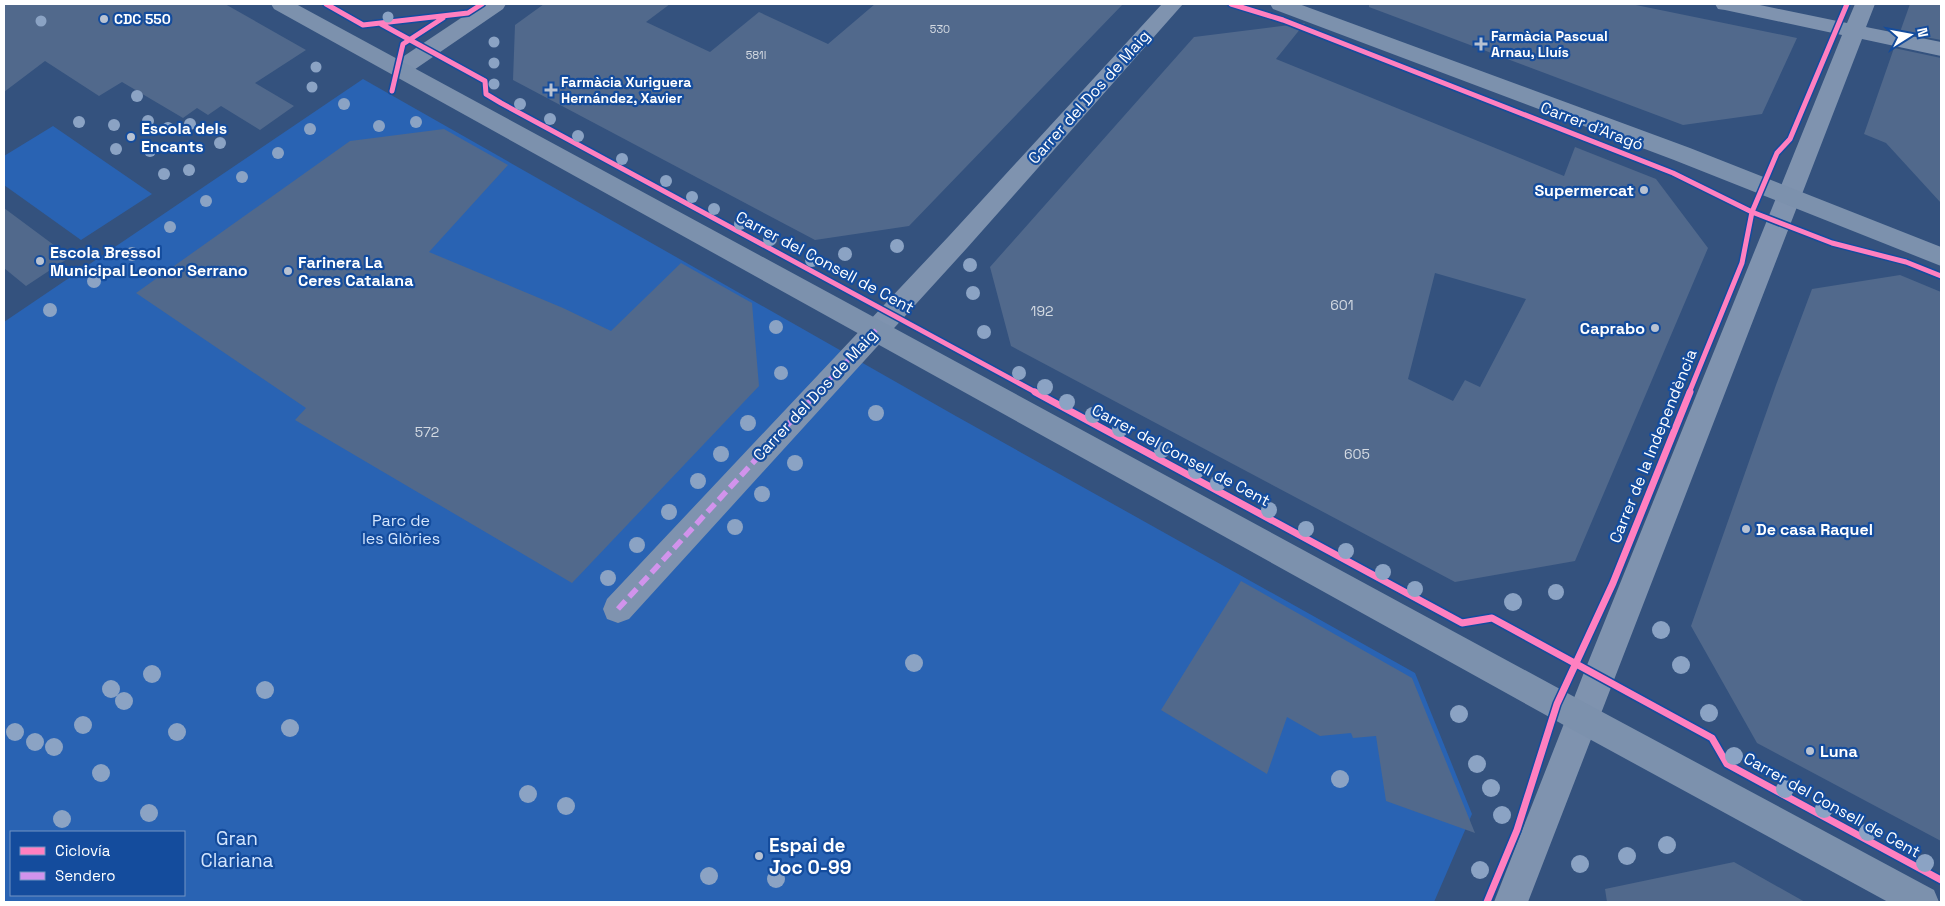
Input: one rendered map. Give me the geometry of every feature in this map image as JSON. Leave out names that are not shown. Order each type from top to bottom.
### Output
[{"type":"main road","name":"Carrer del Consell de Cent","points":[[281,4],[1582,718],[1922,902]]},
{"type":"main road","name":"Carrer d'Aragó","points":[[1280,4],[1789,196],[1941,257]]},
{"type":"street","points":[[400,69],[496,4]]},
{"type":"street","name":"Carrer del Dos de Maig","points":[[618,609],[876,330],[1173,4]]},
{"type":"street","points":[[1725,4],[1941,49]]},
{"type":"street","points":[[1511,902],[1582,718],[1866,4]]},
{"type":"green space","name":"Parc de les Glòries","points":[[363,79],[954,415],[1415,673],[1472,814],[1434,902],[4,902],[4,322]]},
{"type":"green space","points":[[53,126],[152,194],[81,240],[4,185],[4,156]]},
{"type":"building","points":[[4,4],[225,4],[306,50],[255,83],[294,106],[260,130],[221,106],[208,115],[197,108],[183,118],[122,82],[99,96],[45,61],[4,92]]},
{"type":"building","points":[[544,4],[670,4],[646,22],[710,52],[759,12],[828,44],[875,4],[1123,4],[909,226],[815,240],[513,80],[515,25]]},
{"type":"building","points":[[1369,4],[1631,4],[1797,38],[1762,114],[1683,125],[1369,7]]},
{"type":"building","points":[[1910,4],[1941,4],[1941,40],[1900,32]]},
{"type":"building","points":[[1305,23],[1276,59],[1564,176],[1575,147],[1656,179],[1708,248],[1575,561],[1455,582],[1011,346],[990,267],[1194,37]],"holes":[[[1435,273],[1526,299],[1480,387],[1465,380],[1453,401],[1408,379]]]},
{"type":"building","points":[[1894,48],[1941,58],[1941,203],[1886,143],[1864,134]]},
{"type":"building","points":[[444,129],[508,165],[429,252],[563,308],[611,331],[681,263],[752,303],[759,386],[572,583],[295,420],[306,408],[136,293],[350,141]]},
{"type":"building","points":[[4,208],[70,257],[26,286],[4,268]]},
{"type":"building","points":[[1900,275],[1941,292],[1941,841],[1757,743],[1691,626],[1812,289]]},
{"type":"building","points":[[1241,581],[1412,678],[1475,833],[1386,801],[1376,736],[1353,738],[1351,733],[1320,736],[1287,717],[1267,774],[1161,710]]},
{"type":"building","points":[[1734,862],[1805,902],[1607,902],[1605,889]]},
{"type":"marked path","points":[[618,609],[876,330]]},
{"type":"cycle path","points":[[326,4],[363,25],[468,13],[482,4]]},
{"type":"cycle path","points":[[1231,4],[1283,20],[1673,173],[1752,212],[1832,243],[1906,262],[1941,276]]},
{"type":"cycle path","name":"Carrer de la Independència","points":[[1487,902],[1517,830],[1557,704],[1613,583],[1742,263],[1752,212],[1777,153],[1790,139],[1847,4]]},
{"type":"cycle path","points":[[392,91],[403,44],[443,18]]},
{"type":"cycle path","points":[[381,24],[485,81],[486,94],[501,103],[1439,611],[1462,623],[1492,618],[1712,738],[1727,764],[1941,880]]},
{"type":"place","name":"CDC 550","points":[[104,19]]},
{"type":"place","name":"Farmàcia Pascual Arnau, Lluís","points":[[1481,44]]},
{"type":"place","name":"Farmàcia Xuriguera Hernández, Xavier","points":[[551,90]]},
{"type":"place","name":"Escola dels Encants","points":[[131,137]]},
{"type":"place","name":"Supermercat","points":[[1644,190]]},
{"type":"place","name":"Escola Bressol Municipal Leonor Serrano","points":[[40,261]]},
{"type":"place","name":"Farinera La Ceres Catalana","points":[[288,271]]},
{"type":"place","name":"Caprabo","points":[[1655,328]]},
{"type":"place","name":"De casa Raquel","points":[[1746,529]]},
{"type":"place","name":"Luna","points":[[1810,751]]},
{"type":"place","name":"Espai de Joc 0-99","points":[[759,856]]},
{"type":"park label","name":"Gran Clariana","points":[[237,849]]}]
